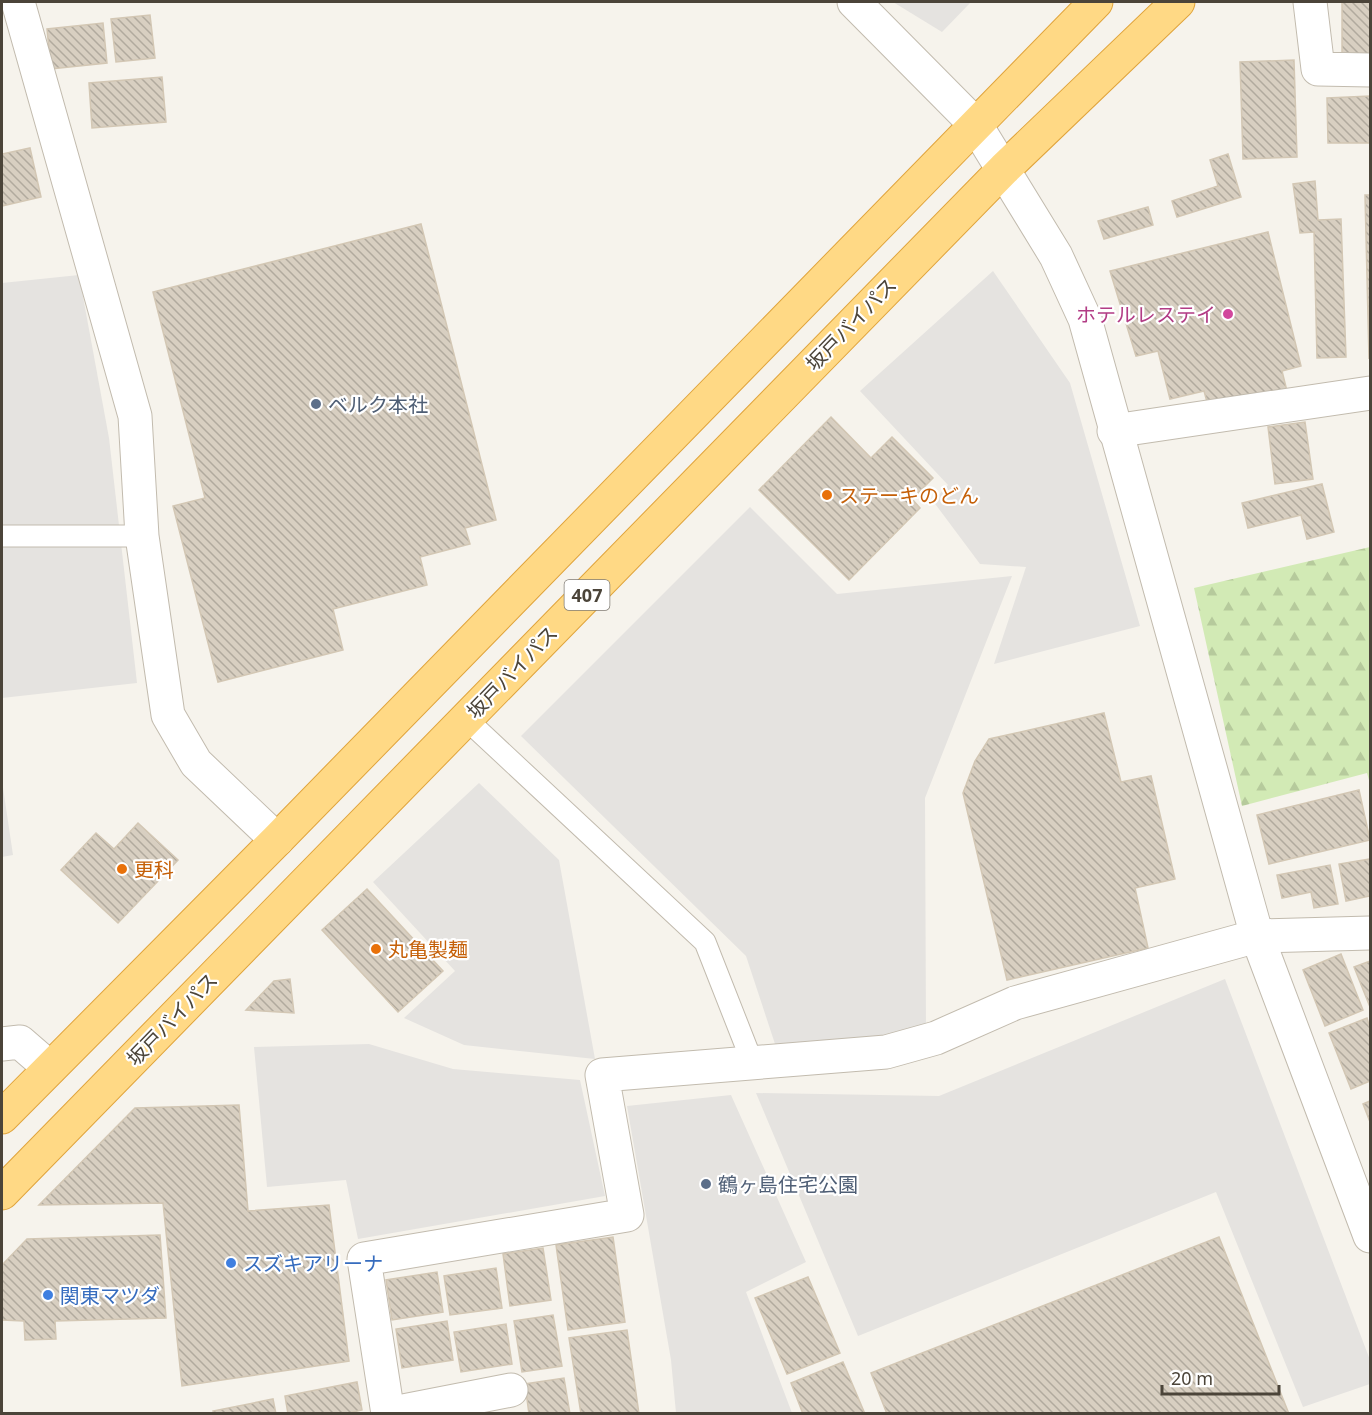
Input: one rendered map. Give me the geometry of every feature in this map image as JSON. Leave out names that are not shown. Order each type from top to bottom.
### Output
[{"type":"highway","name":"407","points":[[2,1117],[277,840],[1096,2]]},
{"type":"highway","name":"坂戸バイパス","points":[[2,1193],[1004,169],[1178,2]]},
{"type":"street","points":[[18,2],[135,416],[142,536],[168,715],[195,763],[277,840]]},
{"type":"street","points":[[854,2],[975,124],[1056,256],[1085,319],[1114,431],[1257,936],[1371,1236]]},
{"type":"street","points":[[1310,2],[1318,69],[1371,70]]},
{"type":"street","points":[[1114,431],[1371,393]]},
{"type":"street","points":[[511,1390],[388,1413],[364,1259],[627,1215],[602,1075],[886,1052],[936,1038],[1015,1003],[1257,936],[1371,933]]},
{"type":"street","points":[[2,1044],[20,1042],[50,1068]]},
{"type":"lane","points":[[2,537],[142,536]]},
{"type":"lane","points":[[466,719],[705,942],[753,1064]]},
{"type":"green space","points":[[1370,547],[1370,784],[1367,773],[1242,806],[1194,588]]},
{"type":"shaded area","points":[[893,2],[971,2],[942,32]]},
{"type":"shaded area","points":[[993,271],[1070,383],[1140,626],[994,664],[1026,567],[980,564],[933,501],[948,485],[860,391]]},
{"type":"shaded area","points":[[79,275],[109,438],[137,683],[2,698],[2,283]]},
{"type":"shaded area","points":[[750,507],[837,594],[1012,576],[925,798],[926,1030],[777,1050],[746,956],[521,736]]},
{"type":"shaded area","points":[[2,781],[13,855],[2,857]]},
{"type":"shaded area","points":[[479,783],[559,860],[595,1059],[464,1045],[404,1018],[455,971],[373,882]]},
{"type":"shaded area","points":[[1225,979],[1370,1360],[1370,1384],[1303,1407],[1216,1192],[858,1336],[756,1093],[939,1096]]},
{"type":"shaded area","points":[[369,1044],[453,1069],[580,1080],[605,1196],[358,1239],[346,1180],[267,1187],[254,1047]]},
{"type":"shaded area","name":"鶴ヶ島住宅公園","points":[[731,1095],[806,1262],[746,1292],[792,1413],[676,1413],[671,1360],[627,1106]]},
{"type":"building","points":[[1342,2],[1370,2],[1370,54],[1342,54]]},
{"type":"building","points":[[150,15],[155,58],[116,62],[111,19]]},
{"type":"building","points":[[103,23],[107,63],[51,69],[47,29]]},
{"type":"building","points":[[1294,60],[1297,157],[1243,159],[1240,62]]},
{"type":"building","points":[[162,77],[166,122],[92,128],[89,83]]},
{"type":"building","points":[[1370,96],[1370,143],[1328,143],[1327,98]]},
{"type":"building","points":[[30,148],[41,197],[2,206],[2,154]]},
{"type":"building","points":[[1228,154],[1241,197],[1177,217],[1172,201],[1218,186],[1210,160]]},
{"type":"building","points":[[1315,181],[1318,220],[1341,219],[1346,357],[1317,358],[1314,232],[1300,233],[1293,184]]},
{"type":"building","points":[[1365,195],[1370,195],[1369,359]]},
{"type":"building","points":[[1148,207],[1153,225],[1104,239],[1098,221]]},
{"type":"building","points":[[421,224],[496,520],[465,528],[470,544],[420,557],[427,585],[333,609],[343,650],[218,682],[173,506],[205,498],[153,292]]},
{"type":"building","points":[[1268,232],[1301,366],[1282,371],[1287,391],[1207,402],[1204,391],[1170,399],[1158,351],[1136,356],[1110,271]]},
{"type":"building","points":[[831,417],[871,458],[892,437],[933,478],[912,499],[920,508],[849,580],[759,490]]},
{"type":"building","points":[[1305,422],[1313,479],[1275,484],[1268,427]]},
{"type":"building","points":[[1322,484],[1334,532],[1307,539],[1301,515],[1248,528],[1242,503]]},
{"type":"building","points":[[1104,713],[1121,782],[1151,776],[1175,879],[1135,888],[1148,948],[1007,980],[963,793],[975,761],[989,739]]},
{"type":"building","points":[[1359,790],[1370,840],[1269,864],[1257,815]]},
{"type":"building","points":[[138,823],[178,860],[118,923],[61,870],[96,833],[114,849]]},
{"type":"building","points":[[1370,859],[1370,896],[1346,901],[1339,864]]},
{"type":"building","points":[[1330,865],[1338,904],[1314,908],[1311,892],[1282,898],[1277,875]]},
{"type":"building","points":[[367,889],[443,971],[398,1012],[322,930]]},
{"type":"building","points":[[1341,954],[1363,1010],[1325,1026],[1303,970]]},
{"type":"building","points":[[1370,961],[1370,1007],[1354,967]]},
{"type":"building","points":[[290,979],[294,1013],[246,1010],[274,981]]},
{"type":"building","points":[[1367,1018],[1370,1028],[1370,1081],[1351,1089],[1329,1033]]},
{"type":"building","points":[[1370,1101],[1370,1122],[1363,1104]]},
{"type":"building","points":[[239,1105],[248,1211],[329,1205],[349,1361],[182,1386],[163,1203],[39,1205],[135,1108]]},
{"type":"building","points":[[160,1235],[166,1318],[55,1321],[56,1339],[25,1340],[24,1321],[2,1320],[2,1265],[27,1239]]},
{"type":"building","points":[[613,1237],[625,1322],[568,1330],[556,1245]]},
{"type":"building","points":[[1219,1237],[1289,1414],[887,1414],[871,1373]]},
{"type":"building","points":[[543,1248],[551,1300],[510,1306],[503,1254]]},
{"type":"building","points":[[496,1268],[502,1308],[450,1315],[444,1276]]},
{"type":"building","points":[[437,1272],[443,1312],[392,1320],[386,1280]]},
{"type":"building","points":[[808,1277],[840,1353],[787,1374],[755,1298]]},
{"type":"building","points":[[553,1315],[562,1366],[522,1372],[514,1321]]},
{"type":"building","points":[[447,1321],[453,1360],[402,1368],[396,1329]]},
{"type":"building","points":[[506,1324],[512,1364],[461,1372],[454,1332]]},
{"type":"building","points":[[627,1330],[639,1414],[581,1414],[569,1338]]},
{"type":"building","points":[[843,1362],[865,1414],[803,1414],[791,1383]]},
{"type":"building","points":[[564,1378],[570,1414],[529,1414],[525,1384]]},
{"type":"building","points":[[357,1382],[362,1410],[345,1414],[288,1414],[285,1396]]},
{"type":"building","points":[[273,1399],[276,1414],[214,1414],[213,1411]]},
{"type":"place","name":"ホテルレステイ","points":[[1228,314]]},
{"type":"place","name":"ベルク本社","points":[[316,404]]},
{"type":"place","name":"ステーキのどん","points":[[827,495]]},
{"type":"place","name":"更科","points":[[122,869]]},
{"type":"place","name":"丸亀製麺","points":[[376,949]]},
{"type":"place","name":"鶴ヶ島住宅公園","points":[[706,1184]]},
{"type":"place","name":"スズキアリーナ","points":[[231,1263]]},
{"type":"place","name":"関東マツダ","points":[[48,1295]]}]
